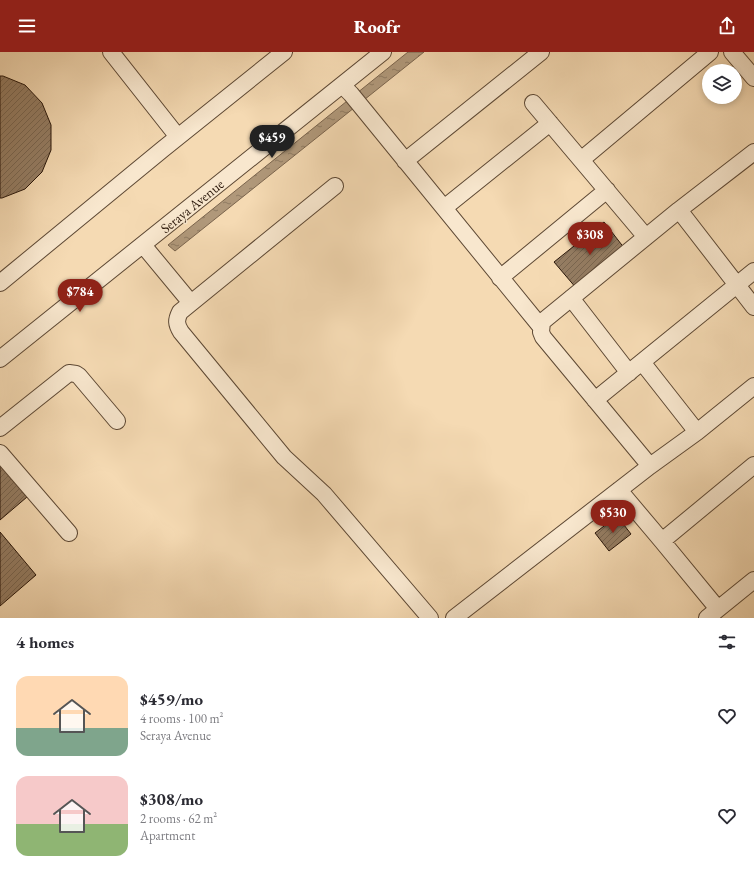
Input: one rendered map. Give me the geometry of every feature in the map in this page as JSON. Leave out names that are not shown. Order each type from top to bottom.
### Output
[{"type":"street","points":[[111,52],[178,137]]},
{"type":"street","points":[[0,283],[284,52]]},
{"type":"street","name":"Seraya Avenue","points":[[0,359],[143,245],[346,89],[384,52]]},
{"type":"street","points":[[405,161],[541,52]]},
{"type":"street","points":[[581,160],[710,52]]},
{"type":"street","points":[[732,52],[754,78]]},
{"type":"street","points":[[346,89],[541,327]]},
{"type":"street","points":[[533,103],[646,237]]},
{"type":"street","points":[[444,208],[550,123]]},
{"type":"street","points":[[650,466],[543,337],[541,332],[542,322],[679,210],[754,152]]},
{"type":"street","points":[[336,186],[180,312],[176,322],[182,332],[284,457],[324,494],[430,618]]},
{"type":"street","points":[[500,278],[607,190]]},
{"type":"street","points":[[679,210],[754,307]]},
{"type":"street","points":[[143,245],[191,303]]},
{"type":"street","points":[[595,400],[754,271]]},
{"type":"street","points":[[571,298],[629,373]]},
{"type":"street","points":[[642,362],[697,432]]},
{"type":"street","points":[[0,428],[69,373],[79,376],[117,421]]},
{"type":"street","points":[[454,618],[650,466],[697,432],[754,386]]},
{"type":"street","points":[[0,453],[69,533]]},
{"type":"street","points":[[662,541],[754,465]]},
{"type":"street","points":[[619,490],[662,541],[713,614],[754,580]]},
{"type":"water","points":[[408,52],[424,52],[175,251],[168,245]]},
{"type":"building","points":[[0,76],[25,85],[42,103],[51,125],[51,150],[42,172],[25,189],[2,198],[0,198]]},
{"type":"building","points":[[604,222],[625,249],[577,289],[554,262]]},
{"type":"building","points":[[0,464],[27,497],[0,520]]},
{"type":"building","points":[[617,516],[631,534],[609,551],[595,533]]},
{"type":"building","points":[[0,532],[36,575],[0,606]]}]
